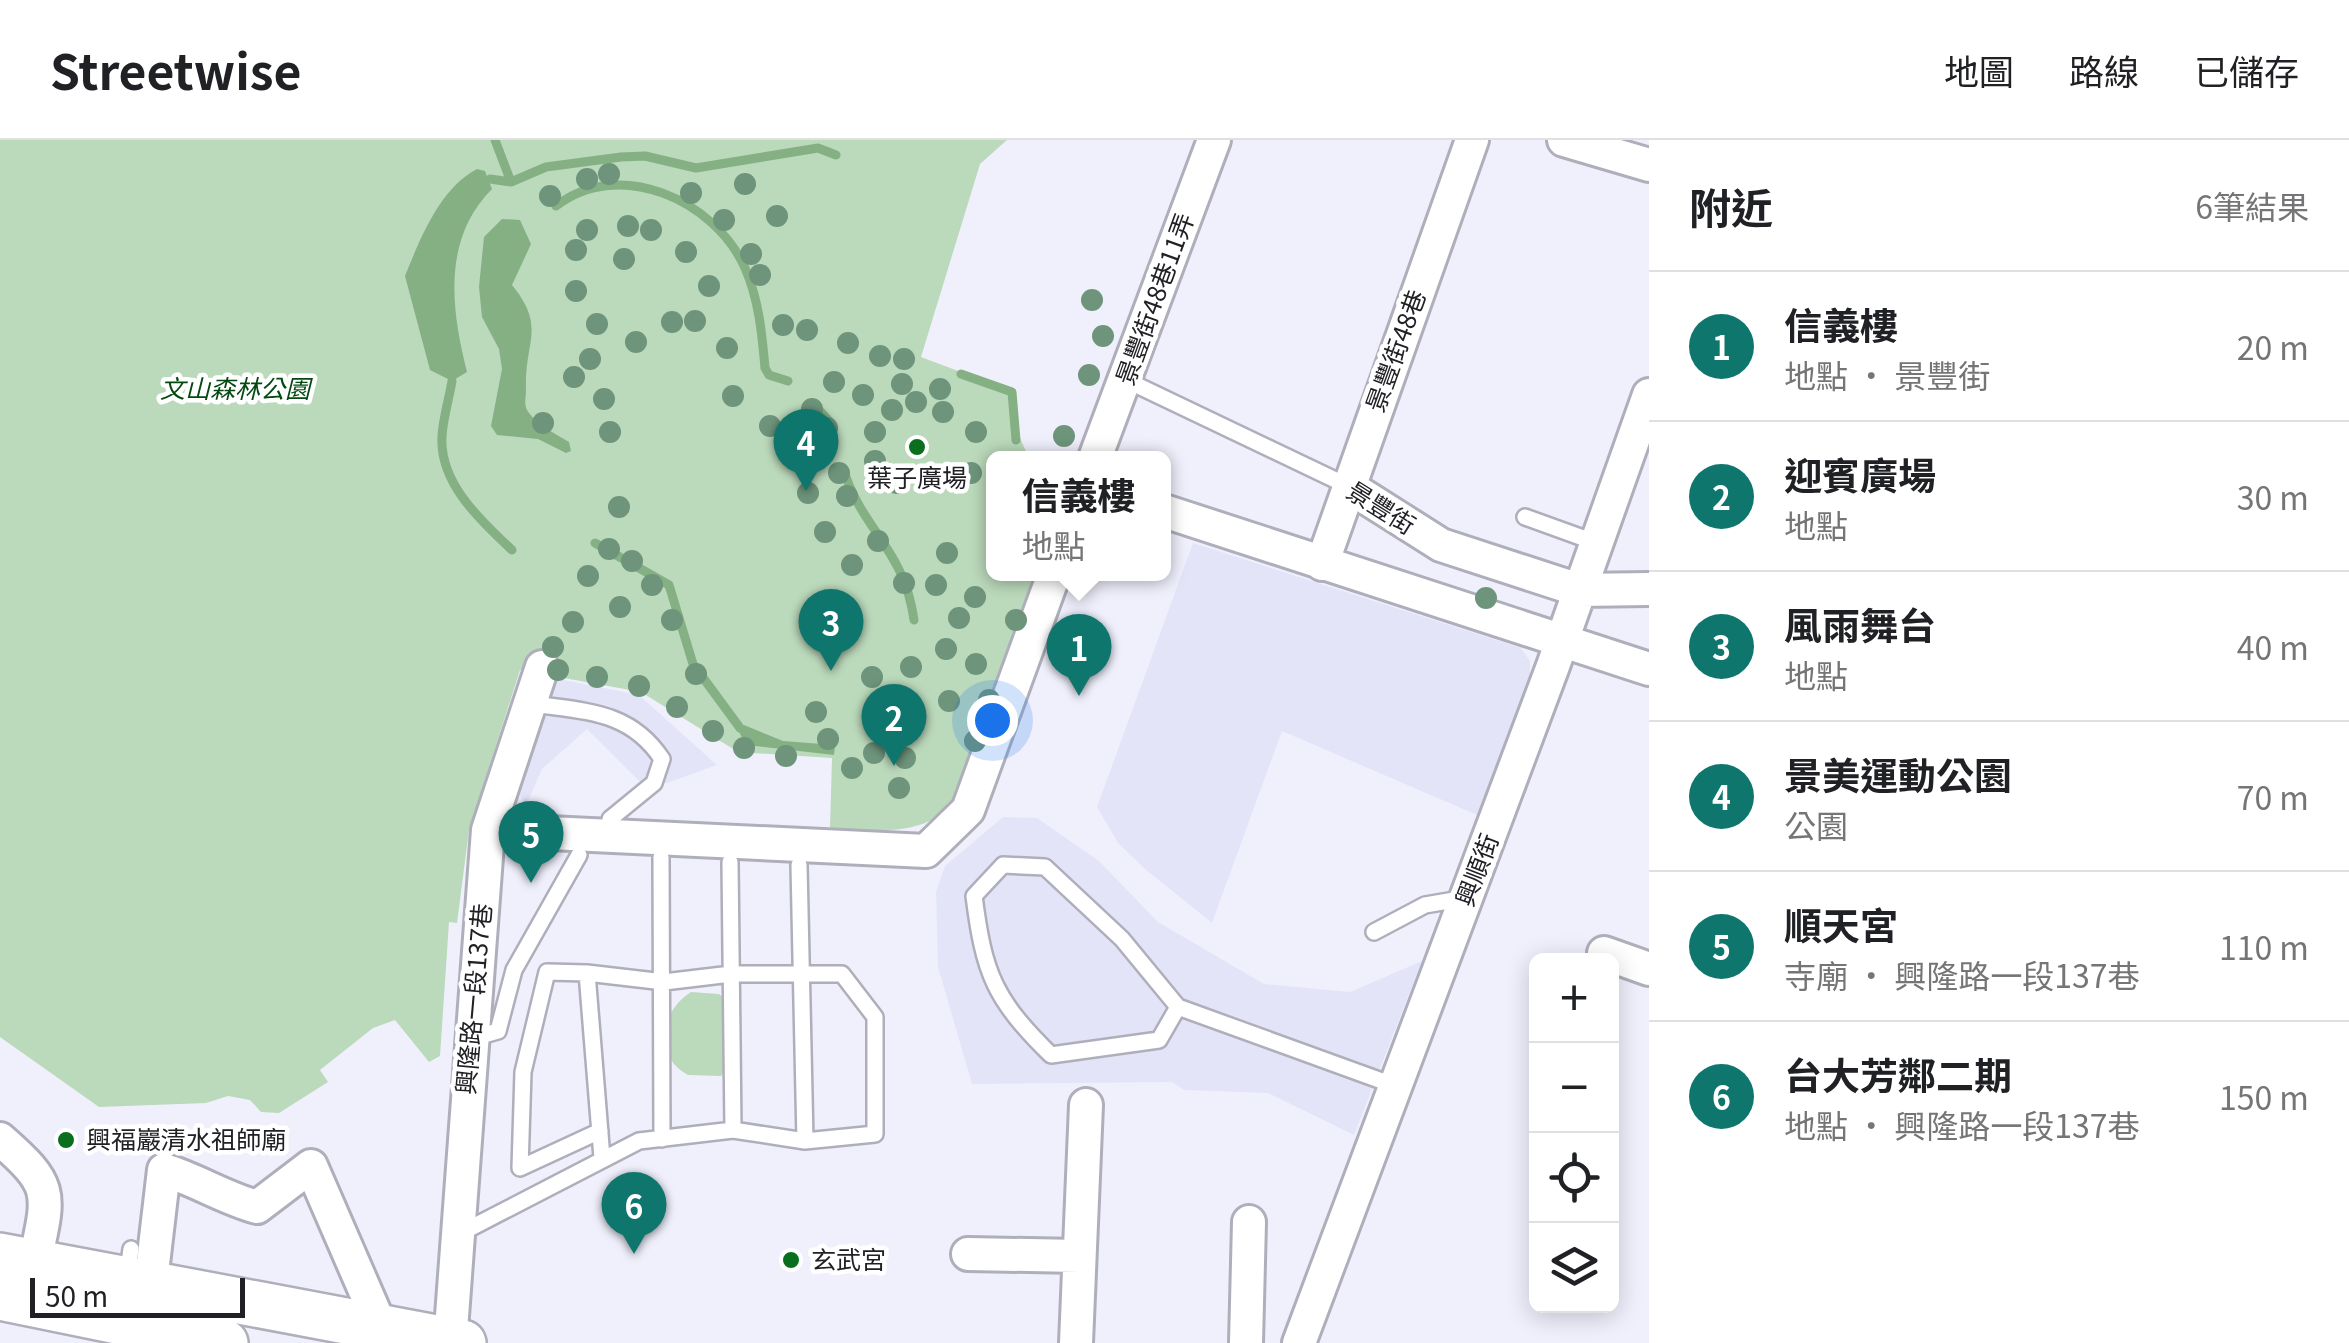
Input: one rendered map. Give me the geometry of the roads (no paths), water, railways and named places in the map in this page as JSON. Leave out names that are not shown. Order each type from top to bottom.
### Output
[{"type":"main road","points":[[18,1258],[136,1269],[455,1342]]},
{"type":"main road","points":[[0,1298],[226,1343]]},
{"type":"street","name":"景豐街48巷11弄","points":[[1098,451],[1214,140]]},
{"type":"street","name":"景豐街48巷","points":[[1322,564],[1472,140]]},
{"type":"street","points":[[1564,140],[1649,165]]},
{"type":"street","name":"興順街","points":[[1299,1343],[1649,396]]},
{"type":"street","name":"景豐街","points":[[1348,486],[1441,546],[1580,590],[1649,589]]},
{"type":"street","points":[[1171,513],[1649,669]]},
{"type":"street","points":[[488,830],[926,851],[968,810],[1051,581]]},
{"type":"street","name":"興隆路一段137巷","points":[[455,1342],[470,1039],[488,830],[542,667]]},
{"type":"street","points":[[1619,958],[1649,969]]},
{"type":"street","points":[[1076,1343],[1086,1105]]},
{"type":"street","points":[[0,1139],[36,1171],[47,1196],[18,1258]]},
{"type":"street","points":[[136,1269],[164,1170],[194,1179],[222,1197],[257,1207],[308,1159],[380,1325]]},
{"type":"street","points":[[1246,1343],[1248,1222]]},
{"type":"street","points":[[968,1254],[1079,1256]]},
{"type":"lane","name":"景豐街","points":[[1126,380],[1348,486]]},
{"type":"lane","points":[[1525,517],[1597,543]]},
{"type":"lane","points":[[528,703],[610,716],[645,734],[662,759],[654,782],[610,819]]},
{"type":"lane","points":[[470,1039],[498,1031],[514,970],[578,855]]},
{"type":"lane","points":[[661,857],[662,1139]]},
{"type":"lane","points":[[730,862],[733,1130]]},
{"type":"lane","points":[[1178,1006],[1158,1040],[1050,1055],[1014,1019],[982,959],[974,896],[1003,865],[1045,867],[1122,940],[1178,1006],[1393,1085]]},
{"type":"lane","points":[[799,866],[805,1141]]},
{"type":"lane","points":[[1374,932],[1425,905],[1466,898]]},
{"type":"lane","points":[[458,1236],[638,1141],[733,1130],[805,1141],[875,1134],[875,1016],[842,974],[731,974],[664,982],[547,972],[522,1072],[520,1168],[600,1131]]},
{"type":"lane","points":[[587,973],[602,1158]]},
{"type":"waterway","points":[[495,140],[511,182]]},
{"type":"waterway","points":[[490,179],[511,182],[546,167],[621,157],[645,156],[696,168],[818,148],[836,155]]},
{"type":"waterway","points":[[556,206],[581,192],[608,185],[636,186],[663,193],[712,223],[731,244],[750,280],[765,368],[769,375],[788,381]]},
{"type":"waterway","points":[[961,374],[1012,392],[1016,440]]},
{"type":"waterway","points":[[452,381],[442,436],[447,470],[464,500],[512,550]]},
{"type":"waterway","points":[[813,403],[829,421],[833,434]]},
{"type":"waterway","points":[[843,468],[851,490],[901,575],[914,620]]},
{"type":"waterway","points":[[595,543],[669,585],[693,664],[740,728]]},
{"type":"place","name":"葉子廣場","points":[[917,447]]},
{"type":"place","name":"景美運動公園","points":[[806,491]]},
{"type":"place","name":"風雨舞台","points":[[831,671]]},
{"type":"place","name":"信義樓","points":[[1079,696]]},
{"type":"place","name":"迎賓廣場","points":[[894,766]]},
{"type":"place","name":"順天宮","points":[[531,883]]},
{"type":"place","name":"興福巖清水祖師廟","points":[[66,1140]]},
{"type":"place","name":"台大芳鄰二期","points":[[634,1254]]},
{"type":"place","name":"玄武宮","points":[[791,1260]]},
{"type":"park label","name":"文山森林公園","points":[[235,389]]}]
